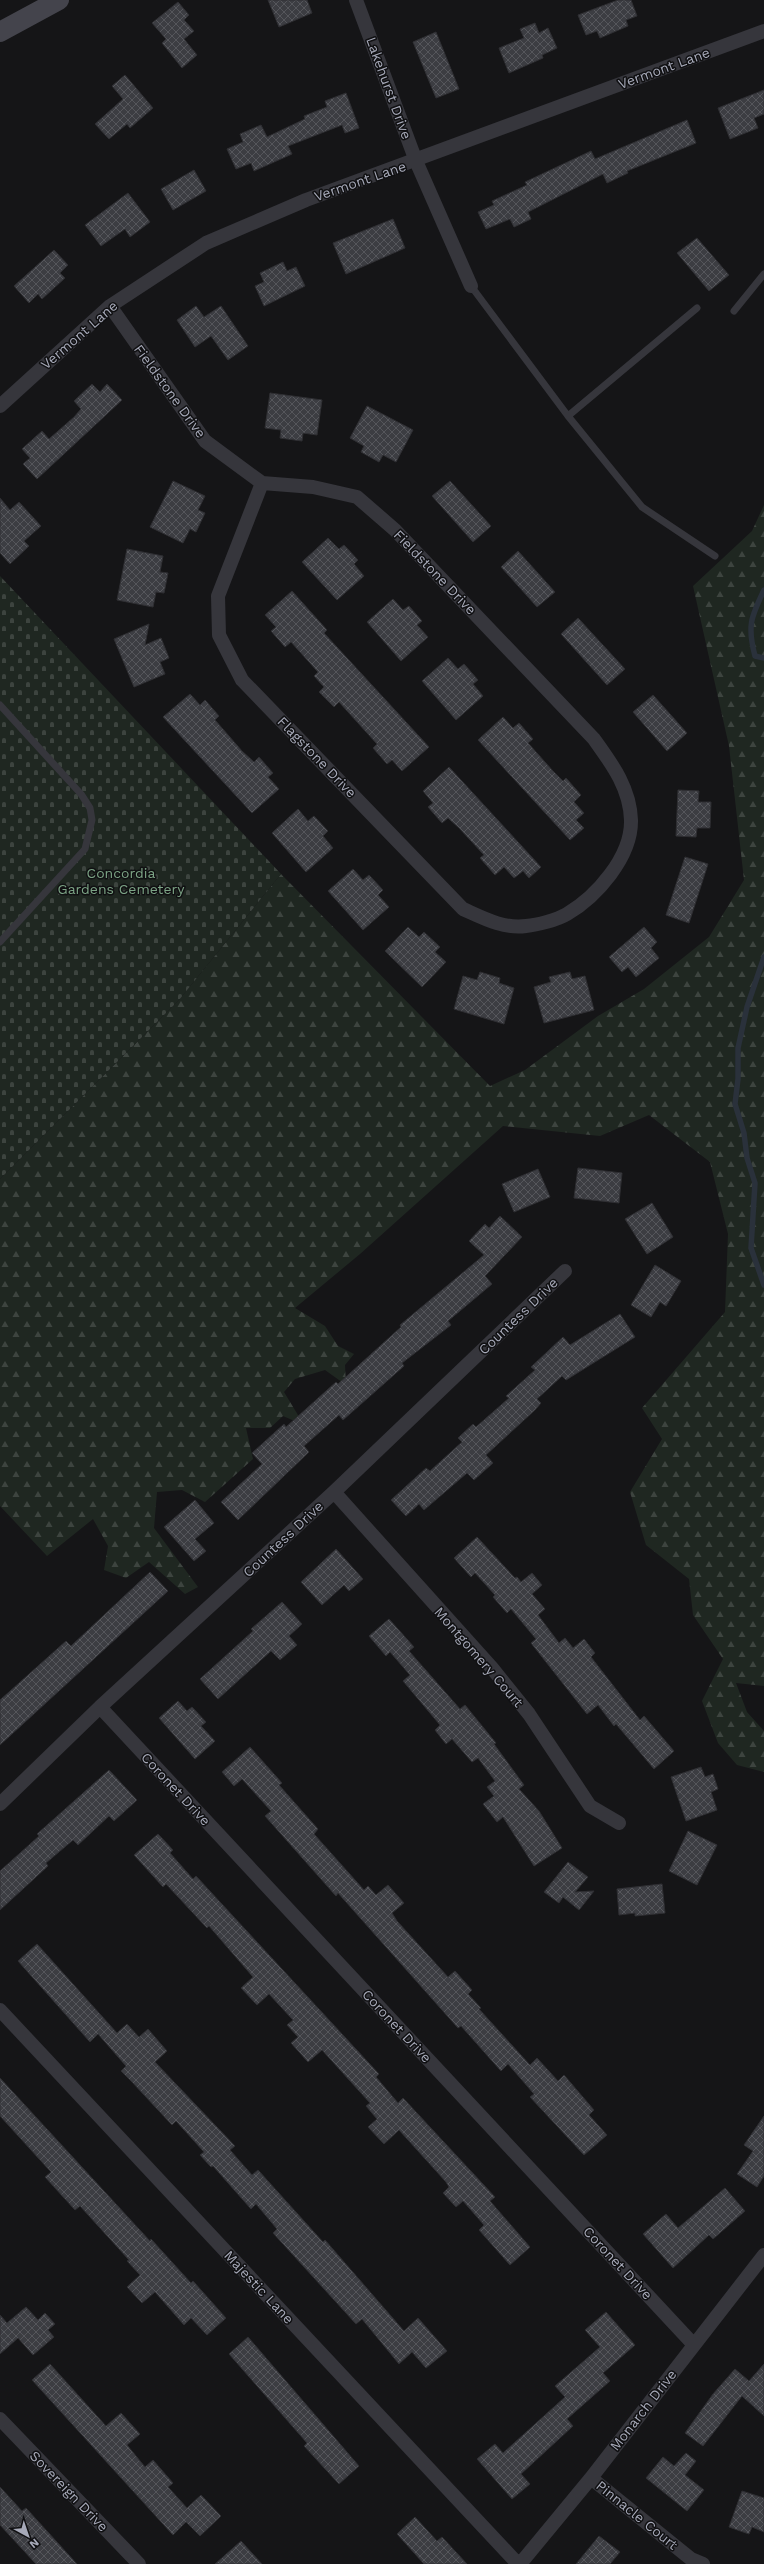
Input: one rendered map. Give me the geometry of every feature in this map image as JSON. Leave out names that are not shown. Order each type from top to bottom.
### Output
[{"type":"main road","points":[[0,32],[59,0]]},
{"type":"street","name":"Lakehurst Drive","points":[[356,0],[416,161],[471,286]]},
{"type":"street","name":"Vermont Lane","points":[[0,406],[110,306],[206,243],[306,200],[416,161],[764,31]]},
{"type":"street","name":"Fieldstone Drive","points":[[110,306],[205,441],[262,483],[313,487],[357,497],[395,530],[594,739],[621,777],[631,821],[624,850],[603,886],[566,915]]},
{"type":"street","name":"Flagstone Drive","points":[[262,483],[218,596],[219,635],[242,680],[463,909],[494,924],[526,926],[566,915]]},
{"type":"street","name":"Countess Drive","points":[[0,1804],[100,1707],[334,1492],[565,1271]]},
{"type":"street","name":"Montgomery Court","points":[[334,1492],[492,1668],[528,1714],[590,1806],[619,1823]]},
{"type":"street","name":"Coronet Drive","points":[[100,1707],[694,2345]]},
{"type":"street","name":"Majestic Lane","points":[[0,2010],[519,2564]]},
{"type":"street","name":"Monarch Drive","points":[[519,2564],[591,2478],[764,2254]]},
{"type":"street","name":"Sovereign Drive","points":[[0,2418],[138,2564]]},
{"type":"street","name":"Pinnacle Court","points":[[591,2478],[691,2559],[703,2564]]},
{"type":"lane","points":[[734,312],[764,274]]},
{"type":"lane","points":[[471,286],[568,416],[642,507],[715,556]]},
{"type":"lane","points":[[568,416],[697,308]]},
{"type":"lane","points":[[0,705],[81,794],[90,808],[92,820],[85,849],[0,942]]},
{"type":"green space","points":[[764,505],[764,1686],[736,1683],[747,1712],[764,1731],[764,1772],[737,1765],[718,1743],[702,1701],[723,1659],[693,1615],[689,1579],[646,1545],[630,1492],[662,1439],[642,1408],[725,1312],[728,1234],[710,1162],[649,1115],[600,1136],[503,1126],[360,1254],[295,1308],[325,1326],[338,1346],[354,1354],[345,1365],[346,1385],[325,1370],[295,1379],[284,1392],[304,1425],[283,1416],[270,1428],[246,1428],[253,1459],[205,1502],[182,1490],[157,1492],[154,1528],[198,1587],[185,1594],[149,1562],[126,1578],[104,1570],[108,1546],[93,1519],[47,1556],[0,1506],[0,1179],[179,1000],[281,874],[490,1086],[525,1070],[598,1016],[644,989],[709,937],[744,880],[729,746],[693,586],[752,531]]},
{"type":"green space","name":"Concordia Gardens Cemetery","points":[[0,576],[281,874],[179,1000],[0,1179]]},
{"type":"building","points":[[268,0],[307,0],[312,13],[279,27]]},
{"type":"building","points":[[618,0],[631,0],[637,16],[626,20],[628,26],[600,38],[597,31],[586,35],[578,15]]},
{"type":"building","points":[[178,2],[189,15],[184,20],[194,31],[184,39],[197,55],[182,68],[162,43],[166,39],[152,23]]},
{"type":"building","points":[[535,23],[539,33],[548,28],[557,48],[542,55],[543,58],[509,73],[499,48],[524,38],[520,29]]},
{"type":"building","points":[[436,32],[459,89],[436,98],[413,42]]},
{"type":"building","points":[[125,75],[153,108],[130,128],[127,124],[109,139],[95,124],[123,99],[112,86]]},
{"type":"building","points":[[764,90],[764,114],[754,118],[758,128],[730,139],[718,108]]},
{"type":"building","points":[[346,93],[359,128],[345,133],[342,125],[288,146],[292,154],[254,171],[251,163],[236,169],[227,149],[243,142],[240,134],[261,125],[267,137],[305,119],[304,116],[327,107],[325,101]]},
{"type":"building","points":[[687,120],[696,143],[627,171],[628,173],[607,183],[603,174],[528,212],[531,219],[514,227],[510,219],[486,229],[478,212],[494,205],[492,201],[527,185],[525,182],[591,151],[595,159]]},
{"type":"building","points":[[194,170],[206,191],[173,210],[161,189]]},
{"type":"building","points":[[128,193],[150,222],[130,237],[125,229],[101,246],[85,225]]},
{"type":"building","points":[[393,219],[405,248],[346,274],[333,243]]},
{"type":"building","points":[[697,238],[729,275],[709,291],[677,253]]},
{"type":"building","points":[[54,250],[68,265],[60,273],[65,278],[42,299],[38,294],[29,303],[14,286]]},
{"type":"building","points":[[283,262],[287,271],[296,267],[305,286],[264,306],[255,286],[264,282],[260,273]]},
{"type":"building","points":[[196,306],[204,317],[221,306],[248,346],[228,360],[211,336],[195,347],[177,320]]},
{"type":"building","points":[[92,384],[100,392],[107,384],[122,400],[37,479],[23,464],[30,458],[22,449],[42,431],[49,439],[74,417],[81,409],[74,401]]},
{"type":"building","points":[[270,393],[322,400],[317,435],[303,433],[302,441],[280,438],[281,430],[265,428]]},
{"type":"building","points":[[367,406],[413,430],[396,462],[383,455],[379,462],[361,452],[364,446],[350,438]]},
{"type":"building","points":[[173,481],[205,496],[198,510],[205,513],[196,532],[190,529],[183,543],[150,527]]},
{"type":"building","points":[[450,481],[491,526],[473,542],[432,496]]},
{"type":"building","points":[[0,498],[10,510],[19,502],[41,526],[24,541],[29,546],[10,564],[0,553]]},
{"type":"building","points":[[328,538],[339,549],[344,545],[358,560],[354,564],[364,576],[337,600],[302,562]]},
{"type":"building","points":[[127,549],[163,556],[160,572],[168,573],[164,593],[156,592],[153,607],[117,600]]},
{"type":"building","points":[[518,551],[555,592],[537,607],[501,567]]},
{"type":"building","points":[[292,591],[327,630],[324,633],[429,747],[402,771],[392,760],[387,764],[373,748],[377,744],[339,702],[334,707],[319,692],[324,687],[314,676],[318,672],[291,642],[285,647],[271,631],[276,627],[265,615]]},
{"type":"building","points":[[393,599],[403,610],[409,606],[422,621],[417,625],[428,637],[401,661],[367,622]]},
{"type":"building","points":[[578,618],[625,669],[607,685],[561,634]]},
{"type":"building","points":[[149,624],[145,645],[161,638],[169,658],[160,662],[165,674],[134,687],[114,639]]},
{"type":"building","points":[[448,658],[458,669],[464,664],[478,680],[473,684],[483,696],[456,720],[422,681]]},
{"type":"building","points":[[190,694],[200,705],[205,700],[219,716],[215,720],[242,751],[254,762],[259,757],[273,773],[268,777],[279,789],[252,813],[163,717]]},
{"type":"building","points":[[653,695],[687,733],[667,751],[633,712]]},
{"type":"building","points":[[503,717],[513,728],[519,723],[533,739],[528,743],[563,781],[566,778],[581,795],[574,802],[584,813],[576,820],[584,828],[570,840],[478,740]]},
{"type":"building","points":[[449,767],[541,867],[529,878],[523,871],[514,878],[504,867],[495,875],[480,858],[484,855],[459,828],[448,818],[442,823],[428,807],[433,803],[423,791]]},
{"type":"building","points":[[678,790],[699,791],[698,802],[711,802],[710,828],[697,828],[696,837],[676,836]]},
{"type":"building","points":[[298,809],[308,821],[314,816],[328,831],[323,836],[333,848],[306,872],[272,833]]},
{"type":"building","points":[[685,857],[708,864],[689,923],[666,915]]},
{"type":"building","points":[[353,869],[363,880],[369,875],[383,890],[378,895],[389,907],[363,930],[328,891]]},
{"type":"building","points":[[408,927],[419,937],[424,932],[440,947],[435,952],[446,962],[422,987],[385,951]]},
{"type":"building","points":[[644,927],[657,942],[651,948],[659,958],[636,977],[628,967],[622,972],[609,957]]},
{"type":"building","points":[[480,972],[500,978],[499,983],[514,988],[504,1024],[454,1009],[463,976],[477,980]]},
{"type":"building","points":[[570,972],[572,979],[585,976],[594,1010],[544,1023],[534,987],[551,982],[549,977]]},
{"type":"building","points":[[578,1168],[622,1173],[619,1203],[574,1198]]},
{"type":"building","points":[[538,1169],[550,1197],[514,1212],[502,1184]]},
{"type":"building","points":[[652,1203],[673,1237],[647,1254],[625,1219]]},
{"type":"building","points":[[500,1216],[522,1237],[485,1276],[492,1284],[448,1321],[451,1325],[402,1363],[404,1366],[343,1420],[339,1415],[304,1446],[309,1452],[238,1520],[221,1502],[262,1464],[252,1453],[284,1424],[286,1427],[336,1382],[338,1384],[401,1327],[400,1325],[484,1255],[469,1241],[485,1224],[489,1228]]},
{"type":"building","points":[[655,1265],[681,1281],[666,1306],[660,1302],[651,1317],[631,1305]]},
{"type":"building","points":[[620,1314],[635,1337],[566,1380],[562,1376],[537,1399],[541,1403],[535,1410],[486,1455],[493,1463],[474,1480],[467,1473],[424,1510],[419,1504],[406,1516],[391,1500],[426,1468],[430,1471],[462,1442],[458,1438],[473,1424],[476,1427],[509,1398],[506,1396],[535,1370],[531,1367],[563,1337],[570,1345]]},
{"type":"building","points":[[195,1500],[214,1523],[195,1539],[206,1551],[194,1561],[164,1527]]},
{"type":"building","points":[[477,1537],[515,1578],[517,1577],[521,1582],[532,1573],[542,1585],[532,1594],[545,1609],[538,1615],[559,1643],[565,1638],[573,1648],[584,1639],[595,1653],[591,1657],[640,1720],[644,1716],[674,1751],[654,1769],[616,1724],[614,1726],[598,1705],[587,1714],[531,1643],[536,1639],[511,1609],[507,1613],[493,1597],[495,1595],[475,1573],[471,1577],[454,1558]]},
{"type":"building","points":[[336,1549],[363,1579],[349,1591],[344,1585],[322,1605],[301,1582]]},
{"type":"building","points":[[150,1572],[168,1591],[0,1745],[0,1700],[66,1641],[71,1646]]},
{"type":"building","points":[[282,1602],[302,1624],[289,1636],[297,1645],[280,1660],[271,1651],[218,1699],[200,1679],[253,1631],[251,1629]]},
{"type":"building","points":[[389,1619],[414,1647],[409,1651],[460,1709],[465,1705],[496,1743],[494,1744],[524,1785],[519,1789],[539,1811],[562,1848],[534,1866],[503,1817],[497,1822],[483,1804],[494,1796],[487,1787],[495,1781],[478,1758],[472,1762],[452,1739],[446,1744],[435,1730],[440,1725],[403,1681],[410,1675],[390,1652],[386,1656],[369,1636]]},
{"type":"building","points":[[178,1701],[187,1711],[192,1707],[206,1722],[201,1726],[215,1741],[195,1759],[159,1718]]},
{"type":"building","points":[[250,1747],[282,1783],[279,1785],[318,1829],[314,1834],[364,1890],[368,1886],[376,1895],[388,1885],[404,1903],[392,1913],[397,1921],[448,1977],[455,1971],[472,1990],[468,1994],[481,2008],[479,2009],[530,2065],[537,2058],[558,2081],[564,2075],[594,2110],[589,2115],[607,2135],[584,2155],[530,2097],[534,2094],[508,2064],[501,2071],[461,2026],[458,2028],[338,1893],[336,1896],[265,1816],[271,1811],[242,1779],[234,1786],[222,1772]]},
{"type":"building","points":[[701,1767],[705,1777],[713,1774],[718,1789],[711,1792],[717,1810],[686,1821],[671,1777]]},
{"type":"building","points":[[109,1770],[137,1800],[114,1821],[109,1816],[78,1845],[73,1840],[46,1863],[48,1866],[0,1910],[0,1871],[39,1836],[37,1834]]},
{"type":"building","points":[[688,1831],[717,1845],[697,1885],[669,1871]]},
{"type":"building","points":[[158,1834],[173,1850],[170,1853],[193,1879],[196,1876],[379,2074],[376,2077],[398,2103],[403,2098],[495,2197],[490,2201],[530,2247],[510,2265],[479,2230],[484,2225],[463,2201],[456,2207],[443,2193],[449,2187],[446,2182],[399,2130],[384,2144],[368,2127],[377,2119],[366,2106],[370,2103],[322,2050],[308,2062],[291,2043],[298,2037],[287,2025],[293,2020],[269,1994],[257,2005],[241,1988],[253,1977],[209,1926],[207,1928],[166,1884],[163,1887],[134,1855]]},
{"type":"building","points":[[568,1862],[588,1877],[575,1892],[594,1891],[579,1910],[563,1897],[559,1903],[544,1892]]},
{"type":"building","points":[[662,1884],[665,1913],[635,1916],[635,1913],[619,1915],[617,1889]]},
{"type":"building","points":[[37,1944],[117,2033],[127,2024],[139,2037],[148,2029],[167,2051],[155,2062],[235,2146],[230,2150],[252,2175],[258,2170],[323,2242],[325,2240],[404,2331],[418,2318],[447,2351],[426,2368],[412,2352],[399,2364],[362,2319],[356,2324],[273,2233],[277,2229],[256,2204],[251,2209],[213,2166],[211,2167],[200,2155],[204,2152],[176,2121],[172,2125],[121,2071],[126,2066],[98,2034],[90,2042],[18,1961]]},
{"type":"building","points":[[0,2078],[150,2241],[151,2239],[191,2283],[193,2281],[226,2318],[207,2335],[191,2318],[184,2325],[155,2292],[142,2303],[127,2287],[140,2275],[127,2261],[129,2260],[80,2206],[75,2210],[45,2177],[51,2172],[0,2116]]},
{"type":"building","points":[[764,2116],[764,2176],[757,2187],[737,2174],[753,2151],[744,2145]]},
{"type":"building","points":[[725,2188],[745,2211],[713,2239],[709,2235],[673,2268],[643,2234],[666,2214],[678,2228]]},
{"type":"building","points":[[26,2307],[38,2320],[45,2313],[55,2324],[48,2330],[54,2337],[33,2355],[18,2338],[0,2354],[0,2315],[7,2323]]},
{"type":"building","points":[[606,2312],[635,2345],[603,2373],[610,2381],[567,2419],[573,2426],[521,2474],[530,2484],[512,2499],[477,2459],[495,2444],[503,2453],[565,2397],[555,2386],[600,2347],[585,2330]]},
{"type":"building","points":[[248,2337],[359,2466],[339,2484],[304,2446],[307,2443],[229,2354]]},
{"type":"building","points":[[50,2364],[106,2426],[121,2413],[140,2434],[127,2445],[145,2467],[153,2460],[173,2483],[168,2487],[187,2508],[201,2495],[221,2516],[200,2536],[186,2522],[173,2535],[32,2380]]},
{"type":"building","points":[[764,2364],[764,2416],[742,2396],[703,2446],[685,2433],[713,2394],[735,2369],[749,2381]]},
{"type":"building","points":[[686,2453],[696,2461],[685,2475],[704,2490],[687,2511],[646,2478],[663,2457],[674,2466]]},
{"type":"building","points":[[0,2487],[22,2511],[26,2508],[77,2564],[36,2564],[0,2525]]},
{"type":"building","points":[[742,2491],[764,2498],[764,2532],[752,2527],[749,2534],[729,2527]]},
{"type":"building","points":[[415,2517],[437,2541],[442,2537],[467,2564],[424,2564],[397,2534]]},
{"type":"building","points":[[599,2536],[620,2552],[610,2564],[576,2564]]},
{"type":"building","points":[[241,2541],[262,2564],[215,2564]]},
{"type":"waterway","points":[[764,590],[753,615],[751,629],[755,656],[764,658]]},
{"type":"waterway","points":[[764,957],[747,1007],[738,1048],[738,1079],[735,1104],[744,1133],[747,1158],[755,1183],[751,1248],[764,1285]]}]
